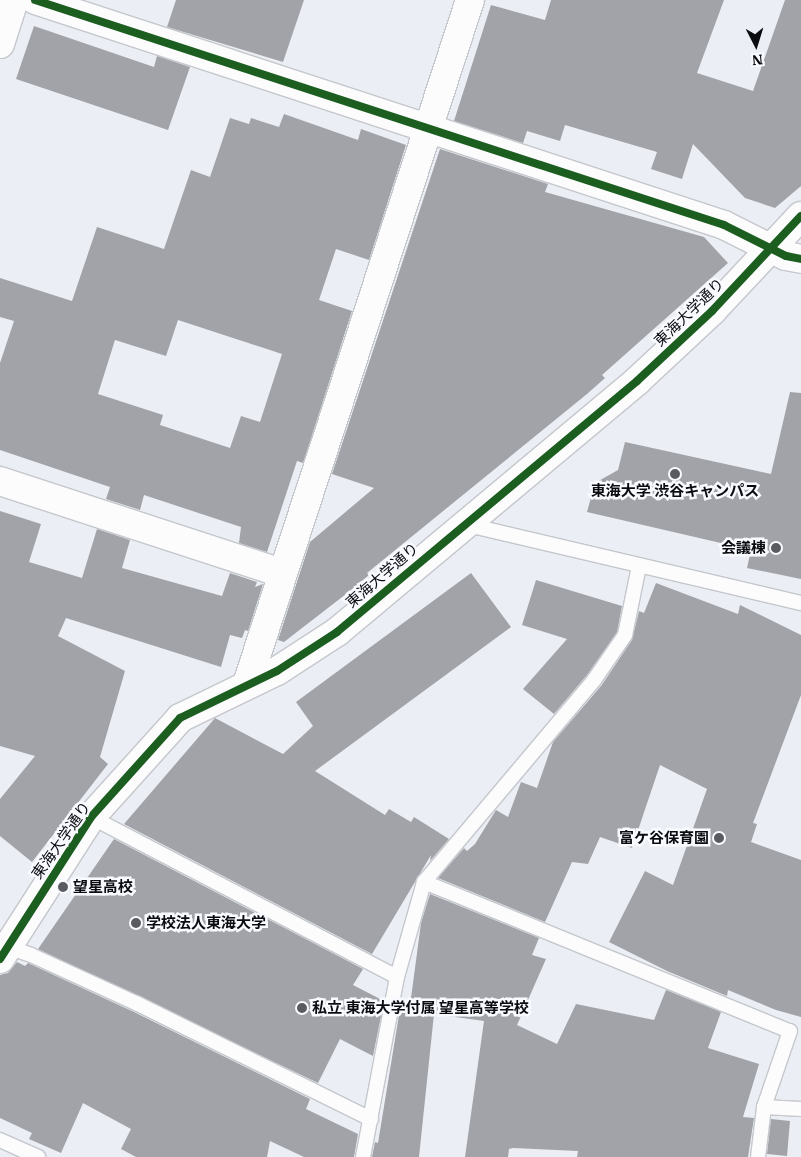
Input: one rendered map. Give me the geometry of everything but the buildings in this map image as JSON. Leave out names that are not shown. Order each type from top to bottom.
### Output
[{"type":"street","points":[[0,44],[14,0]]},
{"type":"street","points":[[35,0],[429,127],[724,225],[786,256],[801,259]]},
{"type":"street","points":[[247,684],[281,573],[470,0]]},
{"type":"street","name":"東海大学通り","points":[[2,951],[91,817],[180,718],[277,671],[338,632],[463,524],[637,381],[712,311],[801,216]]},
{"type":"street","points":[[0,481],[281,573]]},
{"type":"lane","points":[[463,524],[801,603]]},
{"type":"lane","points":[[364,1157],[397,976],[424,882],[558,726],[625,635],[639,566]]},
{"type":"lane","points":[[91,817],[397,976]]},
{"type":"lane","points":[[424,882],[790,1031],[764,1107],[758,1157]]},
{"type":"lane","points":[[2,951],[31,955],[138,1004],[371,1119]]},
{"type":"lane","points":[[764,1107],[801,1109]]},
{"type":"lane","points":[[0,1140],[38,1157]]},
{"type":"cycle path","points":[[35,0],[724,225],[786,256],[801,259]]},
{"type":"cycle path","points":[[0,959],[91,817],[180,718],[277,671],[337,632],[637,381],[712,311],[801,216]]},
{"type":"place","name":"東海大学 渋谷キャンパス","points":[[675,474]]},
{"type":"place","name":"会議棟","points":[[776,548]]},
{"type":"place","name":"富ケ谷保育園","points":[[719,838]]},
{"type":"place","name":"望星高校","points":[[63,887]]},
{"type":"place","name":"学校法人東海大学","points":[[136,923]]},
{"type":"place","name":"私立 東海大学付属 望星高等学校","points":[[302,1008]]}]
